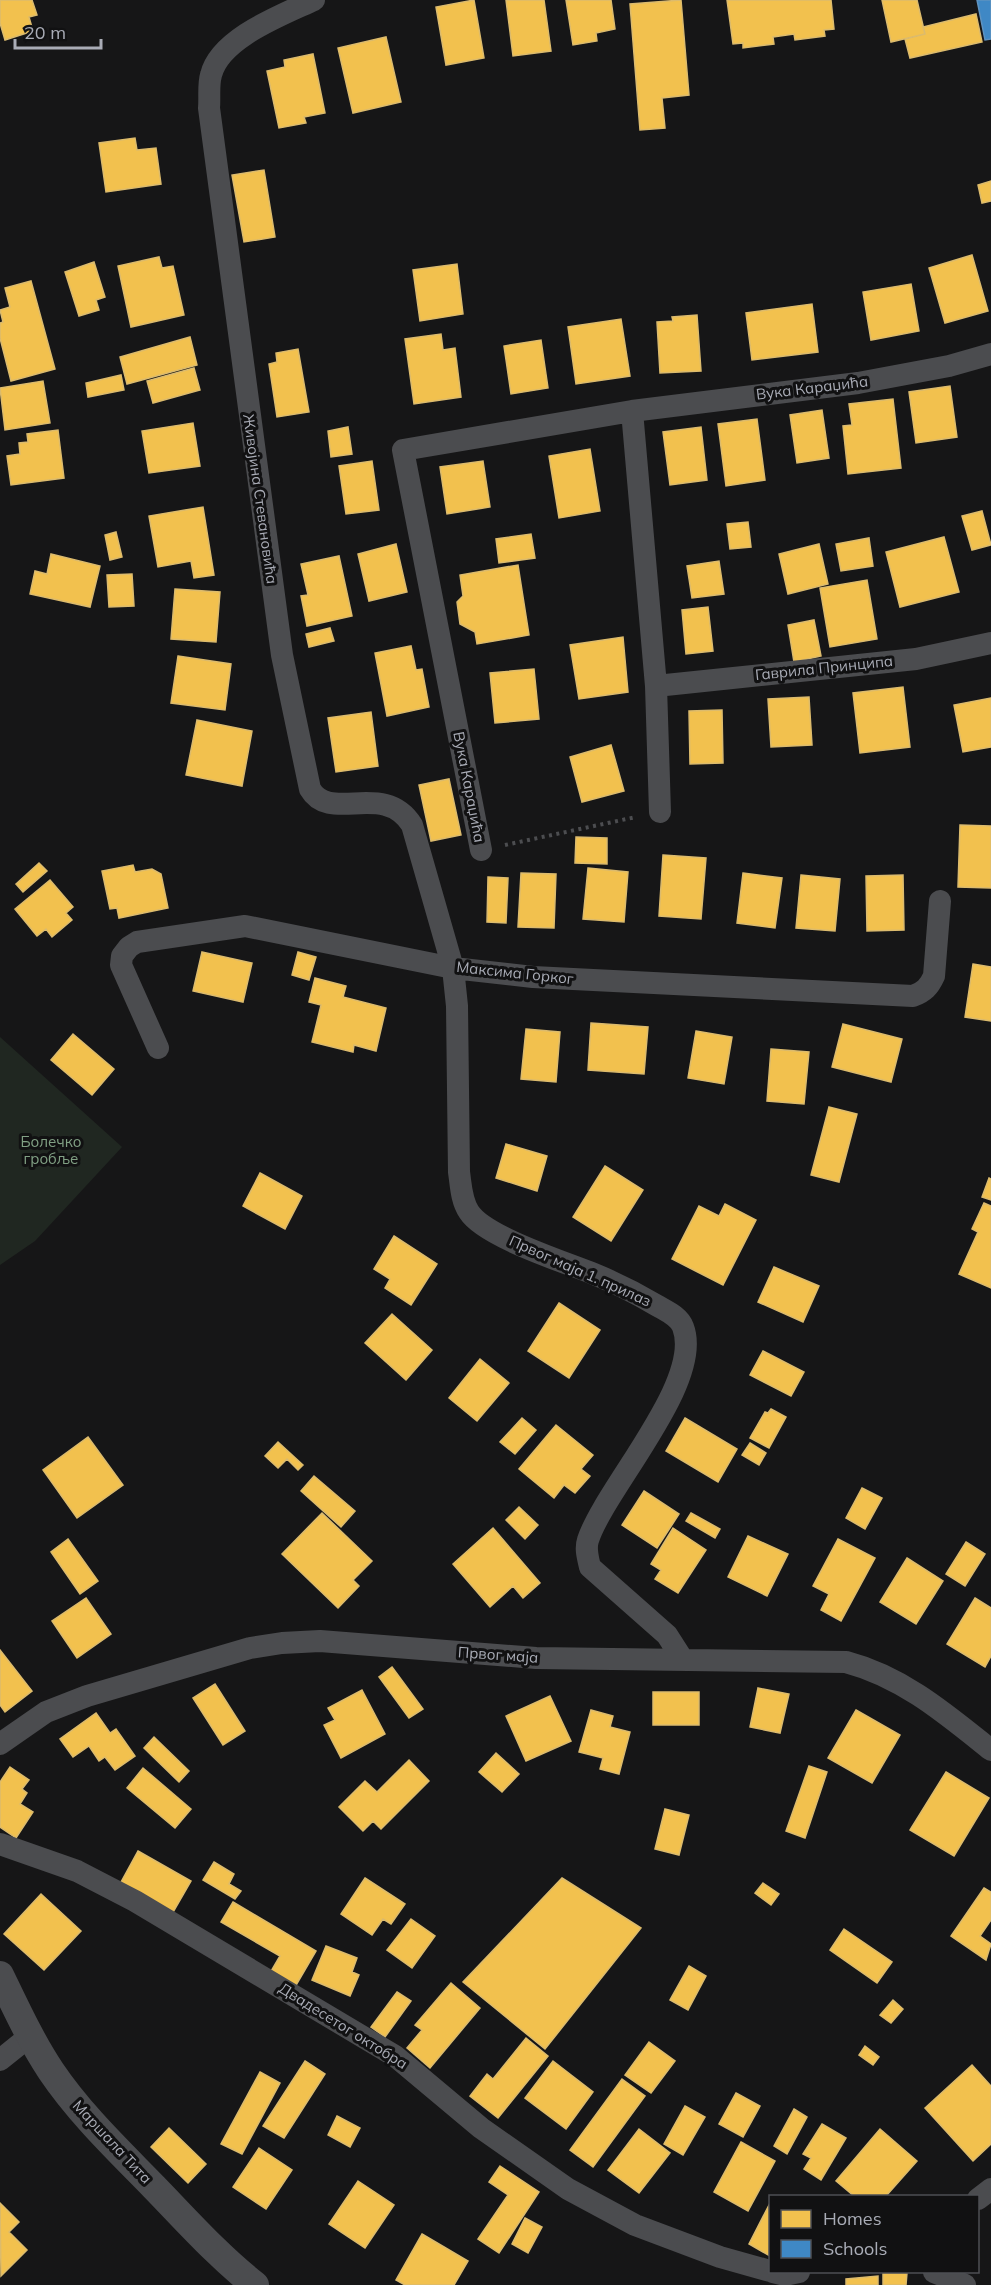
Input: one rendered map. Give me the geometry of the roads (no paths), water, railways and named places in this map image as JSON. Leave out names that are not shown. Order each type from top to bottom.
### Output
[{"type":"street","name":"Живојина Стевановића","points":[[314,0],[239,39],[223,53],[210,76],[209,108],[230,279],[282,655],[310,789],[321,800],[334,803],[388,803],[405,815],[412,825],[453,968]]},
{"type":"street","name":"Вука Караџића","points":[[481,850],[403,450],[632,411],[858,383],[949,366],[991,354]]},
{"type":"street","points":[[632,411],[656,686],[660,812]]},
{"type":"street","name":"Гаврила Принципа","points":[[656,686],[916,659],[991,643]]},
{"type":"street","name":"Максима Горког","points":[[158,1048],[121,965],[122,956],[129,947],[147,939],[245,926],[453,968],[533,977],[913,996],[922,993],[930,985],[934,976],[940,901]]},
{"type":"street","name":"Првог маја 1. прилаз","points":[[453,968],[457,1006],[459,1172],[463,1198],[469,1212],[494,1231],[646,1299],[673,1315],[682,1324],[687,1338],[682,1365],[667,1407],[599,1519],[588,1540],[586,1553],[590,1567],[667,1635],[683,1660]]},
{"type":"street","name":"Првог маја","points":[[0,1744],[46,1712],[87,1696],[250,1648],[282,1642],[320,1641],[536,1658],[846,1662],[876,1670],[909,1688],[991,1750]]},
{"type":"street","name":"Двадесетог октобра","points":[[0,1844],[77,1871],[135,1901],[395,2056],[481,2128],[568,2188],[635,2225],[720,2257],[769,2271]]},
{"type":"street","name":"Маршала Тита","points":[[0,1975],[30,2036],[51,2072],[102,2134],[201,2235],[255,2285]]},
{"type":"street","points":[[0,2060],[30,2036]]},
{"type":"street","points":[[979,2198],[991,2189]]},
{"type":"street","points":[[938,2273],[965,2285]]},
{"type":"park label","name":"Болечко гробље","points":[[51,1150]]}]
